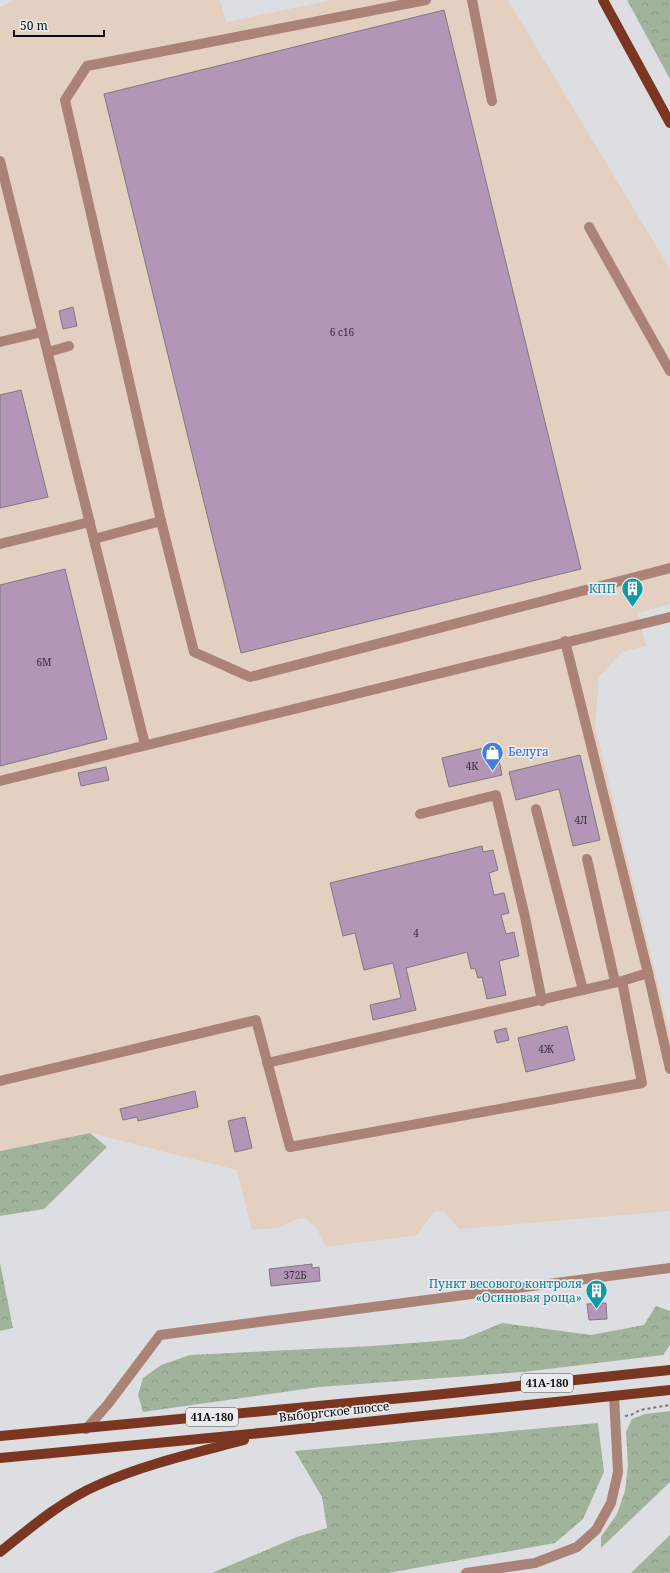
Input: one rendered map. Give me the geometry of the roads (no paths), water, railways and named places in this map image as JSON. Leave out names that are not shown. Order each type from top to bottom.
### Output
[{"type":"main road","points":[[603,0],[670,123]]},
{"type":"main road","name":"Выборгское шоссе","points":[[0,1436],[417,1397],[670,1370]]},
{"type":"main road","name":"Выборгское шоссе","points":[[0,1458],[271,1432],[670,1390]]},
{"type":"main road","points":[[0,1552],[42,1518],[97,1485],[164,1460],[271,1432]]},
{"type":"street","points":[[426,0],[87,66],[65,100],[161,521],[194,652],[250,677],[670,568]]},
{"type":"street","points":[[472,0],[492,102]]},
{"type":"street","points":[[0,162],[145,745]]},
{"type":"street","points":[[589,227],[670,371]]},
{"type":"street","points":[[0,342],[42,332]]},
{"type":"street","points":[[48,352],[69,346]]},
{"type":"street","points":[[94,539],[161,521]]},
{"type":"street","points":[[0,544],[90,522]]},
{"type":"street","points":[[0,781],[565,641],[670,617]]},
{"type":"street","points":[[565,641],[648,974],[670,1069]]},
{"type":"street","points":[[420,814],[496,795],[525,917],[542,1001]]},
{"type":"street","points":[[536,809],[583,990]]},
{"type":"street","points":[[0,1081],[256,1020],[290,1147],[642,1083],[587,859]]},
{"type":"street","points":[[267,1063],[542,1001],[648,974]]},
{"type":"street","points":[[86,1429],[108,1404],[160,1335],[670,1268]]},
{"type":"street","points":[[466,1573],[535,1563],[577,1547],[596,1530],[611,1503],[618,1472],[614,1396]]},
{"type":"street","points":[[522,1573],[535,1563]]},
{"type":"place","name":"КПП","points":[[632,608]]},
{"type":"place","name":"Белуга","points":[[492,772]]},
{"type":"place","name":"Пункт весового контроля «Осиновая роща»","points":[[597,1310]]}]
